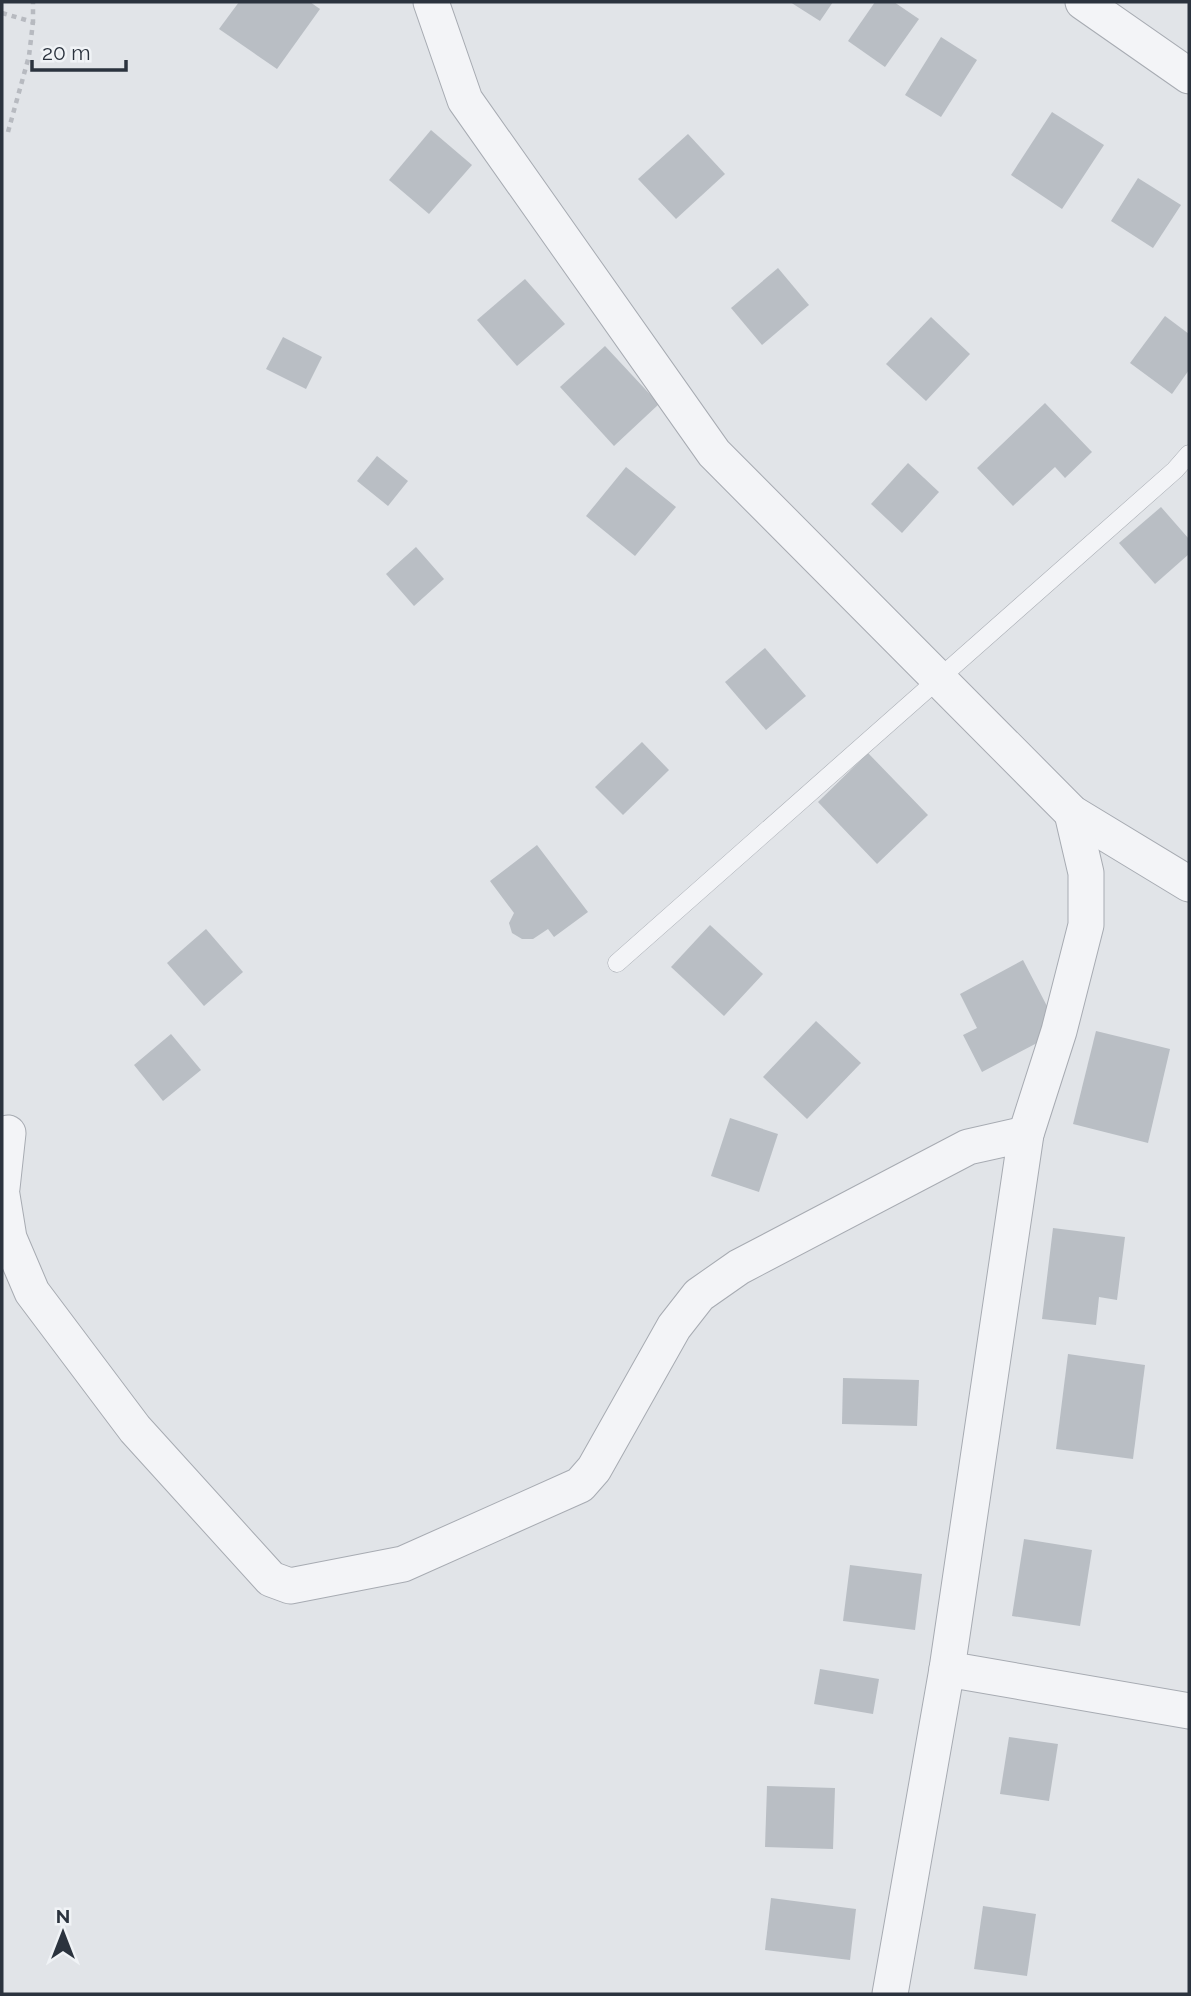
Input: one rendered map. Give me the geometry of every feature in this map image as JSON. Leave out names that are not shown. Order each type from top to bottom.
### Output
[{"type":"street","points":[[431,2],[465,100],[714,453],[1072,813],[1189,884]]},
{"type":"street","points":[[1083,2],[1189,76]]},
{"type":"street","points":[[890,1994],[947,1669],[1026,1134],[1059,1031],[1086,925],[1086,873],[1072,813]]},
{"type":"street","points":[[2,1188],[8,1133]]},
{"type":"street","points":[[2,1195],[9,1238],[32,1292],[135,1429],[271,1579],[290,1586],[403,1564],[580,1485],[594,1469],[674,1327],[699,1295],[739,1267],[968,1147],[1026,1134]]},
{"type":"street","points":[[947,1669],[1189,1711]]},
{"type":"lane","points":[[617,963],[939,681],[1175,470],[1189,454]]},
{"type":"path","points":[[8,132],[29,56],[33,2]]},
{"type":"path","points":[[2,13],[33,22]]},
{"type":"building","points":[[239,2],[310,2],[320,9],[277,69],[219,29]]},
{"type":"building","points":[[790,2],[833,2],[820,21]]},
{"type":"building","points":[[875,2],[894,2],[919,19],[885,67],[848,41]]},
{"type":"building","points":[[941,37],[977,60],[941,117],[905,95]]},
{"type":"building","points":[[1052,112],[1104,145],[1062,209],[1011,175]]},
{"type":"building","points":[[431,130],[472,165],[429,214],[389,180]]},
{"type":"building","points":[[688,134],[725,174],[676,219],[638,179]]},
{"type":"building","points":[[1138,178],[1181,205],[1153,248],[1111,221]]},
{"type":"building","points":[[778,268],[809,305],[762,345],[731,308]]},
{"type":"building","points":[[525,279],[565,324],[517,366],[477,320]]},
{"type":"building","points":[[1165,316],[1189,334],[1189,370],[1172,394],[1130,363]]},
{"type":"building","points":[[931,317],[970,354],[926,401],[886,364]]},
{"type":"building","points":[[283,337],[322,357],[306,389],[266,369]]},
{"type":"building","points":[[605,346],[659,404],[614,446],[560,387]]},
{"type":"building","points":[[1045,403],[1092,452],[1065,478],[1055,467],[1013,506],[977,468]]},
{"type":"building","points":[[377,456],[408,481],[388,506],[357,481]]},
{"type":"building","points":[[908,463],[939,492],[902,533],[871,504]]},
{"type":"building","points":[[626,467],[676,507],[635,556],[586,516]]},
{"type":"building","points":[[1161,507],[1189,539],[1189,554],[1155,584],[1119,543]]},
{"type":"building","points":[[416,547],[444,579],[414,606],[386,574]]},
{"type":"building","points":[[765,648],[806,696],[766,730],[725,682]]},
{"type":"building","points":[[642,742],[669,770],[623,815],[595,787]]},
{"type":"building","points":[[868,753],[928,815],[877,864],[818,802]]},
{"type":"building","points":[[537,845],[588,912],[554,937],[548,929],[533,939],[522,939],[512,933],[509,923],[514,913],[490,881]]},
{"type":"building","points":[[710,925],[763,974],[724,1016],[671,967]]},
{"type":"building","points":[[206,929],[243,972],[204,1006],[167,963]]},
{"type":"building","points":[[1023,960],[1048,1008],[1037,1043],[982,1072],[963,1035],[977,1028],[960,994]]},
{"type":"building","points":[[816,1021],[861,1063],[807,1119],[763,1077]]},
{"type":"building","points":[[1096,1031],[1170,1049],[1148,1143],[1073,1124]]},
{"type":"building","points":[[171,1034],[201,1070],[163,1101],[134,1065]]},
{"type":"building","points":[[730,1118],[778,1134],[759,1192],[711,1176]]},
{"type":"building","points":[[1053,1228],[1125,1237],[1117,1300],[1099,1297],[1096,1325],[1042,1319]]},
{"type":"building","points":[[1068,1354],[1145,1365],[1133,1459],[1056,1449]]},
{"type":"building","points":[[843,1378],[919,1380],[917,1426],[842,1424]]},
{"type":"building","points":[[1024,1539],[1092,1550],[1080,1626],[1012,1616]]},
{"type":"building","points":[[850,1565],[922,1574],[915,1630],[843,1621]]},
{"type":"building","points":[[820,1669],[879,1679],[873,1714],[814,1704]]},
{"type":"building","points":[[1009,1737],[1058,1744],[1049,1801],[1000,1794]]},
{"type":"building","points":[[767,1786],[835,1788],[833,1849],[765,1847]]},
{"type":"building","points":[[771,1898],[856,1909],[850,1960],[765,1950]]},
{"type":"building","points":[[983,1906],[1036,1914],[1027,1976],[974,1969]]}]
